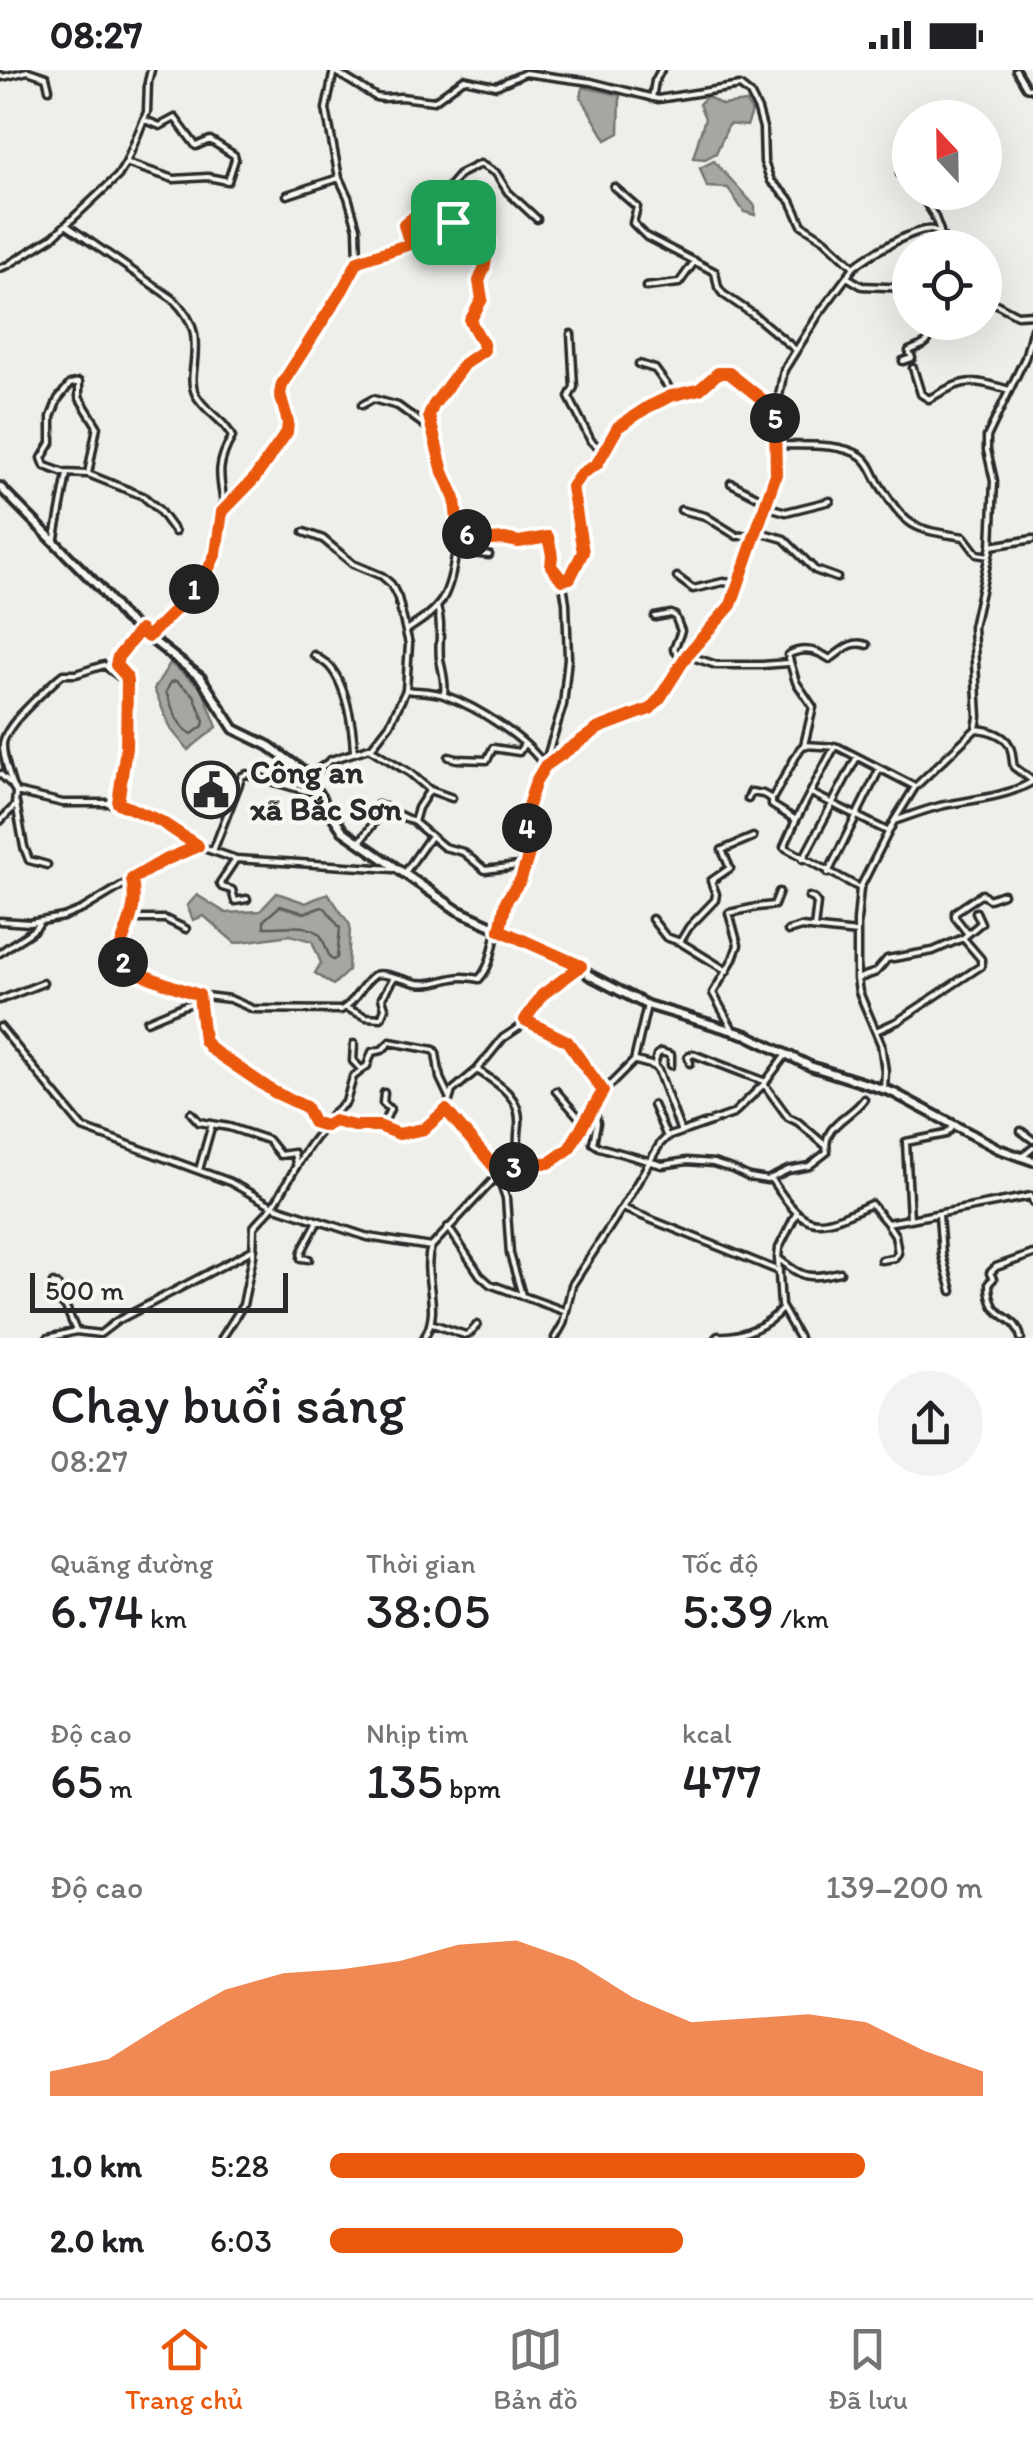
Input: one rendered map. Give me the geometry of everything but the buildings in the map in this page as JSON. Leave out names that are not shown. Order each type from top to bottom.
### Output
[{"type":"street","points":[[0,268],[41,246],[118,176],[144,119],[151,70]]},
{"type":"street","points":[[652,98],[661,70]]},
{"type":"street","points":[[1016,70],[1026,87],[1033,90]]},
{"type":"street","points":[[225,509],[254,479],[287,432],[280,394],[282,384],[358,261],[358,228],[338,178],[326,105],[335,71],[380,98],[405,97],[429,102],[464,79],[496,86],[517,72],[572,78],[664,99],[734,86],[745,89],[761,118],[764,162],[772,181],[791,201],[800,223],[854,267]]},
{"type":"street","points":[[0,75],[34,72],[46,77],[49,89]]},
{"type":"street","points":[[126,163],[174,179],[208,177],[228,181],[234,155],[210,140],[196,146],[175,118],[160,126],[144,119]]},
{"type":"street","points":[[406,630],[444,597],[458,533],[454,495],[444,476],[428,420],[433,406],[464,364],[484,350],[470,321],[482,299],[479,281],[489,242],[453,222],[444,205],[444,194],[460,174],[477,164],[484,165],[496,173],[508,192],[536,219]]},
{"type":"street","points":[[287,195],[338,178]]},
{"type":"street","points":[[614,186],[637,207],[633,223],[644,235],[716,272],[718,287],[724,294],[796,350]]},
{"type":"street","points":[[358,261],[410,244],[404,225],[414,217],[444,226],[453,222]]},
{"type":"street","points":[[66,225],[172,298],[187,314],[196,336],[192,378],[196,395],[225,424],[232,438],[218,470],[225,509],[211,566],[185,600],[148,637]]},
{"type":"street","points":[[132,879],[132,918],[120,948],[124,964],[199,999],[230,999],[253,1009],[337,1011],[346,1008],[374,974],[381,972],[432,984],[463,976],[481,978],[507,898],[521,879],[530,851],[527,809],[536,781],[546,765],[599,728],[650,709],[685,658],[728,609],[776,474],[775,423],[784,370],[854,267],[892,245]]},
{"type":"street","points":[[646,287],[678,283],[695,261]]},
{"type":"street","points":[[847,277],[862,286],[892,287]]},
{"type":"street","points":[[1002,307],[1018,315],[1033,314]]},
{"type":"street","points":[[884,1089],[885,1062],[857,979],[860,888],[915,786],[976,729],[974,627],[991,546],[994,481],[987,436],[1028,348],[1033,328]]},
{"type":"street","points":[[571,334],[574,387],[569,397],[591,441],[604,451]]},
{"type":"street","points":[[903,361],[912,358],[909,350],[929,340]]},
{"type":"street","points":[[639,364],[655,369],[674,395]]},
{"type":"street","points":[[913,368],[922,394],[929,399],[952,386],[972,381],[1009,390]]},
{"type":"street","points":[[562,580],[574,573],[583,552],[572,487],[581,474],[596,466],[618,427],[648,407],[700,389],[714,375],[726,372],[768,404],[777,404]]},
{"type":"street","points":[[88,474],[97,426],[81,401],[79,382],[75,382],[64,389],[52,417],[51,443],[42,458],[47,467],[67,474],[88,474],[143,496],[175,532]]},
{"type":"street","points":[[362,405],[373,400],[398,406],[431,430]]},
{"type":"street","points":[[776,444],[858,454],[909,524],[934,533],[964,537],[977,554],[989,556]]},
{"type":"street","points":[[54,542],[67,474]]},
{"type":"street","points":[[731,484],[766,501]]},
{"type":"street","points":[[0,487],[100,588],[124,618],[201,678],[234,729],[289,759],[308,777],[339,828],[457,910],[581,966],[588,974],[647,1005],[733,1030],[826,1072],[884,1089],[999,1148],[1033,1160]]},
{"type":"street","points":[[763,509],[786,512],[830,501]]},
{"type":"street","points":[[680,510],[705,516],[737,536],[756,533],[784,539],[815,570],[837,578]]},
{"type":"street","points":[[304,532],[324,538],[353,564],[387,579],[397,593],[409,644],[406,690],[390,724],[375,744],[331,760],[308,777]]},
{"type":"street","points":[[458,533],[519,542],[548,537],[550,564],[562,580],[566,602],[568,658],[563,705],[546,765]]},
{"type":"street","points":[[991,546],[1033,539]]},
{"type":"street","points":[[454,551],[489,556]]},
{"type":"street","points":[[677,577],[693,588],[725,582],[740,584]]},
{"type":"street","points":[[437,607],[442,622],[444,694]]},
{"type":"street","points":[[655,618],[675,616],[680,631],[674,649],[685,658],[716,665],[788,662]]},
{"type":"street","points":[[118,803],[126,748],[127,682],[116,660],[140,630]]},
{"type":"street","points":[[796,820],[772,805],[804,745],[813,707],[798,686],[788,655],[817,651],[830,658],[857,643],[867,645]]},
{"type":"street","points":[[314,655],[330,666],[344,694],[354,751]]},
{"type":"street","points":[[47,865],[30,860],[24,847],[4,737],[62,674],[76,674],[104,664],[127,682]]},
{"type":"street","points":[[406,690],[444,694],[466,704],[524,744],[546,765]]},
{"type":"street","points":[[894,821],[934,808],[983,799],[1033,781],[1014,767],[1008,742],[992,731],[976,729]]},
{"type":"street","points":[[449,757],[487,760],[494,748],[518,752],[524,744]]},
{"type":"street","points":[[804,745],[835,746],[915,786]]},
{"type":"street","points":[[835,746],[784,848],[860,888]]},
{"type":"street","points":[[369,748],[430,790],[452,798]]},
{"type":"street","points":[[803,859],[857,757]]},
{"type":"street","points":[[828,873],[880,768]]},
{"type":"street","points":[[0,774],[12,785]]},
{"type":"street","points":[[212,851],[244,775],[306,791],[316,789]]},
{"type":"street","points":[[414,822],[430,790]]},
{"type":"street","points":[[16,792],[63,803],[118,803],[160,821],[198,846],[236,858],[402,872]]},
{"type":"street","points":[[748,799],[750,793],[756,792],[772,799]]},
{"type":"street","points":[[810,793],[888,832]]},
{"type":"street","points":[[0,820],[16,803]]},
{"type":"street","points":[[378,806],[414,822],[447,848],[462,852],[486,870],[526,865]]},
{"type":"street","points":[[360,842],[385,808]]},
{"type":"street","points":[[402,872],[431,836]]},
{"type":"street","points":[[680,942],[715,900],[711,881],[730,868],[722,850],[753,837]]},
{"type":"street","points":[[0,921],[30,923],[64,917],[163,861],[198,846]]},
{"type":"street","points":[[236,858],[220,883],[232,890],[235,900],[248,899]]},
{"type":"street","points":[[733,1030],[714,993],[738,944],[730,914],[757,906],[774,906],[780,892]]},
{"type":"street","points":[[876,1031],[898,1021],[981,966],[981,959],[955,912],[983,894],[989,900],[1003,894]]},
{"type":"street","points":[[809,898],[816,903],[814,928]]},
{"type":"street","points":[[857,979],[876,972],[889,958],[930,952],[966,936],[981,922],[976,912]]},
{"type":"street","points":[[132,918],[165,920],[186,929]]},
{"type":"street","points":[[652,919],[663,934],[727,970]]},
{"type":"street","points":[[0,953],[36,930],[40,921]]},
{"type":"street","points":[[788,931],[801,927],[857,934]]},
{"type":"street","points":[[199,999],[204,1040],[211,1049],[274,1092],[306,1107],[313,1122],[382,1127],[396,1134],[426,1128],[446,1110],[452,1091],[478,1070],[500,1040],[519,1028],[542,995],[581,966]]},
{"type":"street","points":[[346,1008],[366,1017],[381,1018],[385,1008],[382,998],[394,978]]},
{"type":"street","points":[[0,1000],[43,983]]},
{"type":"street","points":[[147,1021],[199,999]]},
{"type":"street","points":[[424,1338],[432,1323],[428,1257],[431,1247],[499,1174],[525,1162],[544,1164],[569,1149],[603,1091],[634,1061],[647,1005]]},
{"type":"street","points":[[525,1020],[567,1041],[603,1091]]},
{"type":"street","points":[[0,1027],[83,1128],[230,1182],[273,1206],[368,1237],[431,1247]]},
{"type":"street","points":[[222,1338],[242,1309],[254,1249],[254,1227],[273,1206],[296,1164],[332,1115],[346,1102],[353,1077],[368,1066],[372,1052],[382,1050],[390,1042],[434,1050],[449,1097]]},
{"type":"street","points":[[354,1044],[353,1061],[362,1069]]},
{"type":"street","points":[[654,1066],[660,1052],[671,1055],[671,1066]]},
{"type":"street","points":[[690,1063],[688,1057],[693,1054],[765,1083],[788,1117],[825,1145]]},
{"type":"street","points":[[555,1338],[572,1285],[660,1144],[667,1137],[733,1114],[765,1083],[786,1055]]},
{"type":"street","points":[[634,1061],[654,1066],[660,1074],[682,1132]]},
{"type":"street","points":[[478,1070],[503,1087],[513,1100],[518,1116],[516,1144],[525,1162]]},
{"type":"street","points":[[556,1091],[584,1123]]},
{"type":"street","points":[[382,1127],[390,1109],[384,1103],[384,1093]]},
{"type":"street","points":[[594,1108],[594,1145],[650,1162],[707,1162],[751,1177],[771,1179],[816,1162],[827,1152],[828,1134],[864,1099]]},
{"type":"street","points":[[653,1105],[667,1137]]},
{"type":"street","points":[[446,1110],[499,1174],[506,1198],[510,1254],[522,1295]]},
{"type":"street","points":[[191,1113],[199,1122],[268,1140],[280,1156],[294,1153],[296,1164]]},
{"type":"street","points":[[199,1170],[212,1124]]},
{"type":"street","points":[[910,1219],[906,1142],[946,1134],[955,1125]]},
{"type":"street","points":[[1021,1131],[1033,1140]]},
{"type":"street","points":[[1022,1158],[1033,1148]]},
{"type":"street","points":[[771,1179],[796,1214],[809,1221],[825,1223],[870,1204],[895,1235],[898,1252],[894,1258],[881,1260]]},
{"type":"street","points":[[887,1223],[1032,1199],[1033,1188]]},
{"type":"street","points":[[622,1208],[778,1271]]},
{"type":"street","points":[[796,1214],[779,1248],[778,1271],[782,1308],[800,1338]]},
{"type":"street","points":[[939,1215],[942,1255],[952,1291]]},
{"type":"street","points":[[309,1259],[301,1258],[302,1251],[318,1221]]},
{"type":"street","points":[[448,1227],[490,1284],[565,1311]]},
{"type":"street","points":[[48,1338],[76,1331],[99,1337],[117,1322],[254,1249]]},
{"type":"street","points":[[1021,1338],[1018,1326],[995,1310],[989,1292],[993,1279],[990,1273],[996,1267],[1033,1254]]},
{"type":"street","points":[[778,1258],[802,1276],[840,1272]]},
{"type":"street","points":[[54,1283],[59,1288],[58,1300],[66,1307],[76,1331]]},
{"type":"street","points":[[716,1338],[757,1330],[782,1308]]},
{"type":"street","points":[[432,1323],[465,1335],[477,1325]]},
{"type":"shaded area","points":[[217,763],[239,773],[221,815],[190,804],[203,771]]},
{"type":"water","points":[[583,87],[620,95],[619,133],[606,140],[581,97]]},
{"type":"water","points":[[707,96],[722,105],[746,102],[752,112],[747,126],[729,124],[716,153],[705,159],[693,158],[705,118],[699,104]]},
{"type":"water","points":[[714,161],[755,206],[755,215],[744,212],[728,188],[707,187],[700,168]]},
{"type":"water","points":[[170,663],[202,688],[217,727],[188,750],[171,729],[154,689]]},
{"type":"water","points":[[277,893],[306,903],[328,893],[350,925],[348,971],[333,985],[315,973],[321,963],[312,941],[290,935],[235,943],[204,916],[193,920],[187,906],[197,895],[226,913],[260,911]]},
{"type":"place","name":"Công an xã Bắc Sơn","points":[[211,790]]},
{"type":"route","points":[[414,217],[444,226],[453,222],[485,237],[490,246],[479,281],[482,299],[470,321],[484,350],[466,361],[433,406],[428,420],[455,499],[458,533],[519,542],[548,537],[551,566],[562,580],[570,578],[583,552],[572,487],[581,474],[597,464],[618,427],[671,396],[700,389],[722,372],[729,373],[768,404],[777,404],[776,474],[728,609],[687,655],[650,709],[599,728],[548,764],[535,784],[526,814],[529,854],[521,879],[506,901],[500,930],[581,966],[542,995],[525,1020],[567,1041],[603,1091],[569,1149],[549,1163],[525,1162],[500,1174],[446,1110],[424,1129],[399,1134],[375,1125],[354,1126],[334,1121],[326,1126],[313,1122],[306,1107],[274,1092],[211,1049],[204,1040],[199,995],[137,973],[124,964],[120,954],[132,918],[132,879],[198,846],[160,821],[118,803],[126,748],[127,682],[116,665],[118,657],[140,630],[148,637],[185,600],[211,566],[222,512],[254,479],[287,432],[280,394],[282,384],[358,261],[410,244],[404,225],[414,217]]}]
